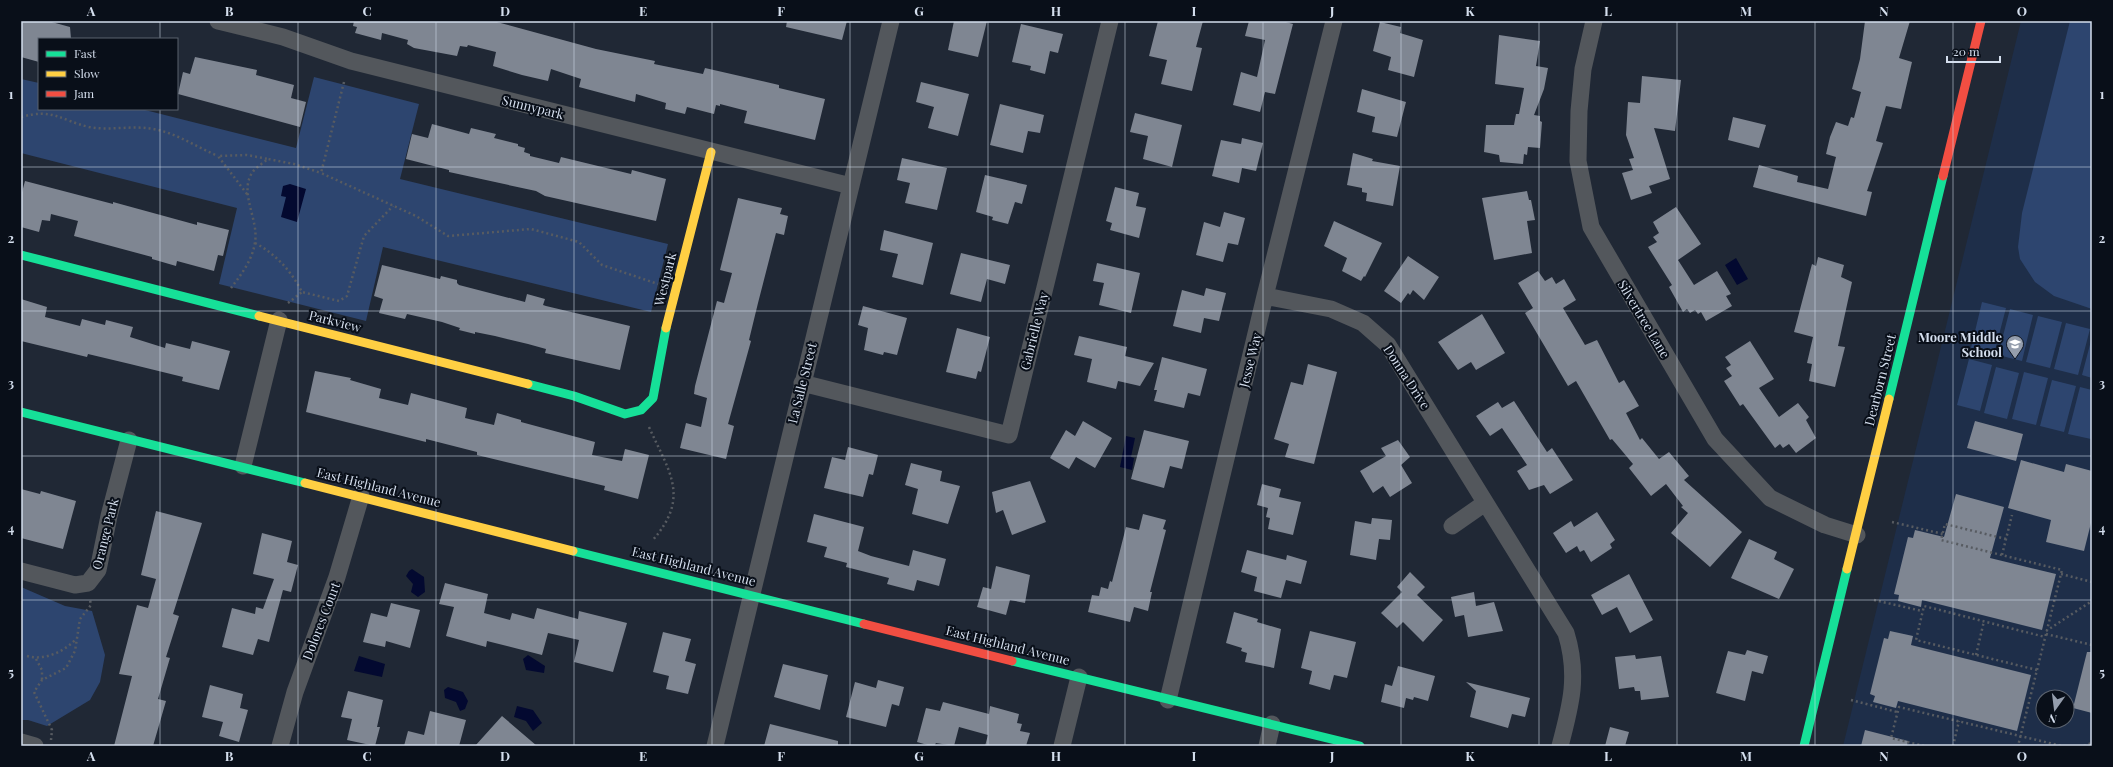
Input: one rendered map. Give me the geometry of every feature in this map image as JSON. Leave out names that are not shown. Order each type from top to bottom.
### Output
[{"type":"street","name":"Sunnypark","points":[[218,21],[283,37],[351,62],[851,186]]},
{"type":"street","name":"La Salle Street","points":[[715,746],[891,21]]},
{"type":"street","name":"Gabrielle Way","points":[[802,383],[1009,435],[1110,21]]},
{"type":"street","name":"Jesse Way","points":[[1168,700],[1265,296],[1334,21]]},
{"type":"street","name":"Silvertree Lane","points":[[1594,21],[1583,69],[1579,111],[1578,161],[1591,227],[1715,439],[1770,498],[1825,525],[1857,535]]},
{"type":"street","name":"Dearborn Street","points":[[1804,746],[1857,535],[1981,21]]},
{"type":"street","name":"Westpark","points":[[641,410],[653,398],[661,348],[711,152]]},
{"type":"street","name":"Parkview","points":[[21,255],[574,396],[625,414],[641,410]]},
{"type":"street","name":"Donna Drive","points":[[1265,296],[1332,309],[1364,323],[1388,345],[1566,633],[1572,653],[1574,675],[1570,709],[1560,746]]},
{"type":"street","points":[[243,466],[279,320]]},
{"type":"street","name":"East Highland Avenue","points":[[21,412],[128,440],[243,466],[1168,700],[1360,746]]},
{"type":"street","name":"Orange Park","points":[[21,571],[75,585],[88,583],[98,570],[109,516],[128,440]]},
{"type":"street","name":"Dolores Court","points":[[280,746],[295,692],[337,577],[361,496]]},
{"type":"street","points":[[1452,526],[1485,503]]},
{"type":"street","points":[[1062,746],[1079,677]]},
{"type":"street","points":[[1267,746],[1272,724]]},
{"type":"street","points":[[21,742],[35,746]]},
{"type":"path","points":[[321,173],[344,82]]},
{"type":"path","points":[[21,117],[45,112],[89,127],[107,129],[152,129],[170,133],[218,156],[247,155],[294,164],[321,173],[416,216],[448,236],[532,228],[579,242],[602,265],[658,284]]},
{"type":"path","points":[[218,156],[247,195],[256,225],[255,243],[247,264],[230,289]]},
{"type":"path","points":[[247,195],[252,174],[268,159]]},
{"type":"path","points":[[255,243],[271,251],[295,278],[302,292],[339,300],[347,296],[364,236],[393,206]]},
{"type":"path","points":[[641,410],[670,469],[673,490],[673,508],[668,522],[652,541]]},
{"type":"path","points":[[2002,555],[2012,515]]},
{"type":"path","points":[[1892,522],[1943,534]]},
{"type":"path","points":[[2006,539],[1945,524],[1941,540],[2062,570],[2018,746]]},
{"type":"path","points":[[2061,574],[2092,582]]},
{"type":"path","points":[[51,746],[52,730],[34,692],[42,680],[66,668],[75,651],[80,619],[91,605],[88,583]]},
{"type":"path","points":[[1874,600],[1922,611]]},
{"type":"path","points":[[2046,634],[2092,601]]},
{"type":"path","points":[[2037,670],[1916,640],[1924,606],[1984,622],[2092,645]]},
{"type":"path","points":[[1976,655],[1984,622]]},
{"type":"path","points":[[27,656],[36,659],[68,648],[77,639]]},
{"type":"path","points":[[36,659],[42,670],[42,680]]},
{"type":"path","points":[[1851,700],[1897,712]]},
{"type":"path","points":[[1924,746],[1891,738],[1899,707],[2062,746]]},
{"type":"path","points":[[1953,746],[1959,721]]},
{"type":"path","points":[[2084,746],[2092,743]]},
{"type":"shaded area","name":"Moore Middle School","points":[[2021,21],[2092,21],[2092,746],[1843,746]]},
{"type":"shaded area","points":[[2070,21],[2092,21],[2092,309],[2054,296],[2035,282],[2020,259],[2018,247],[2022,213]]},
{"type":"shaded area","points":[[314,77],[419,104],[400,179],[668,244],[651,312],[383,247],[366,321],[219,284],[237,208],[21,153],[21,79],[38,83],[38,110],[145,110],[296,148]]},
{"type":"shaded area","points":[[290,184],[306,189],[297,222],[281,217],[286,197],[281,196],[283,186]]},
{"type":"shaded area","points":[[1736,258],[1748,279],[1737,285],[1725,265]]},
{"type":"shaded area","points":[[1982,302],[2006,308],[1994,354],[1971,348]]},
{"type":"shaded area","points":[[2010,309],[2033,315],[2022,361],[1998,355]]},
{"type":"shaded area","points":[[2038,316],[2062,322],[2050,368],[2026,362]]},
{"type":"shaded area","points":[[2066,323],[2090,329],[2078,375],[2054,369]]},
{"type":"shaded area","points":[[2092,337],[2092,378],[2082,375]]},
{"type":"shaded area","points":[[1969,359],[1992,365],[1980,411],[1957,405]]},
{"type":"shaded area","points":[[1996,367],[2019,373],[2007,419],[1984,413]]},
{"type":"shaded area","points":[[2024,372],[2048,378],[2036,425],[2012,419]]},
{"type":"shaded area","points":[[2052,380],[2076,386],[2064,432],[2040,426]]},
{"type":"shaded area","points":[[2080,387],[2092,390],[2091,439],[2068,434]]},
{"type":"shaded area","points":[[1126,436],[1135,438],[1131,457],[1134,458],[1132,470],[1120,467]]},
{"type":"shaded area","points":[[412,569],[424,577],[425,592],[418,597],[411,592],[413,584],[406,576]]},
{"type":"shaded area","points":[[21,587],[65,606],[92,611],[105,655],[100,682],[90,700],[47,726],[28,720],[21,720]]},
{"type":"shaded area","points":[[528,655],[545,666],[544,673],[526,670],[523,659]]},
{"type":"shaded area","points":[[359,656],[385,664],[382,677],[354,671]]},
{"type":"shaded area","points":[[448,687],[463,692],[468,701],[465,709],[460,711],[456,702],[445,698],[444,690]]},
{"type":"shaded area","points":[[517,706],[533,710],[542,723],[533,731],[526,721],[514,717]]},
{"type":"building","points":[[21,21],[48,21],[70,27],[71,38],[38,38],[38,62],[21,57]]},
{"type":"building","points":[[354,21],[493,21],[596,49],[655,61],[654,64],[703,74],[705,68],[779,85],[779,88],[825,99],[815,140],[744,123],[747,111],[720,104],[720,106],[716,105],[714,114],[687,107],[685,114],[665,109],[666,103],[636,94],[635,102],[579,87],[581,79],[551,69],[548,81],[522,75],[493,66],[496,52],[468,45],[467,47],[460,46],[457,56],[414,48],[407,44],[408,40],[382,33],[381,40],[355,33],[357,27],[353,26]]},
{"type":"building","points":[[787,21],[847,21],[842,40],[786,27]]},
{"type":"building","points":[[954,21],[987,21],[978,57],[948,50]]},
{"type":"building","points":[[1158,21],[1203,21],[1196,47],[1202,48],[1192,91],[1161,84],[1167,60],[1149,56]]},
{"type":"building","points":[[1249,21],[1282,21],[1293,24],[1275,94],[1265,92],[1260,112],[1233,105],[1241,72],[1257,77],[1265,40],[1245,36]]},
{"type":"building","points":[[1865,21],[1910,21],[1899,58],[1912,62],[1901,109],[1886,106],[1876,141],[1883,143],[1867,191],[1872,192],[1866,216],[1753,187],[1759,165],[1798,176],[1797,182],[1828,189],[1836,157],[1826,154],[1830,137],[1836,122],[1848,126],[1851,117],[1854,118],[1861,92],[1852,89],[1860,59]]},
{"type":"building","points":[[1380,22],[1401,27],[1400,33],[1423,40],[1414,77],[1388,70],[1391,57],[1373,51]]},
{"type":"building","points":[[1021,24],[1063,34],[1058,53],[1050,51],[1045,74],[1030,70],[1031,66],[1012,62]]},
{"type":"building","points":[[1499,35],[1540,41],[1536,66],[1548,68],[1544,89],[1534,115],[1540,116],[1540,121],[1542,122],[1540,148],[1528,147],[1527,155],[1524,154],[1523,164],[1500,162],[1499,155],[1484,152],[1486,125],[1514,125],[1516,114],[1519,114],[1524,88],[1495,84]]},
{"type":"building","points":[[195,57],[257,70],[256,75],[294,85],[291,98],[306,102],[300,127],[178,94],[183,72],[190,74]]},
{"type":"building","points":[[1642,76],[1681,80],[1675,131],[1654,128],[1670,179],[1649,186],[1652,193],[1631,200],[1622,173],[1633,170],[1629,159],[1634,158],[1626,135],[1628,102],[1640,103]]},
{"type":"building","points":[[921,82],[969,94],[958,136],[928,128],[934,107],[916,102]]},
{"type":"building","points":[[1362,89],[1406,102],[1397,137],[1372,132],[1375,117],[1357,112]]},
{"type":"building","points":[[1000,104],[1044,115],[1040,133],[1028,131],[1023,153],[990,145]]},
{"type":"building","points":[[1135,113],[1182,125],[1172,167],[1143,159],[1148,136],[1130,132]]},
{"type":"building","points":[[1733,117],[1766,125],[1759,148],[1728,140]]},
{"type":"building","points":[[432,124],[469,134],[471,128],[496,134],[494,138],[518,144],[518,146],[525,148],[524,152],[530,154],[530,156],[559,163],[561,157],[631,174],[632,170],[666,179],[656,221],[545,196],[536,191],[449,172],[449,170],[406,159],[412,134],[428,138]]},
{"type":"building","points":[[1242,138],[1263,143],[1256,171],[1242,168],[1239,183],[1212,176],[1221,140],[1241,144]]},
{"type":"building","points":[[1353,153],[1373,159],[1372,161],[1400,166],[1393,206],[1366,201],[1367,193],[1362,192],[1362,188],[1347,185]]},
{"type":"building","points":[[902,158],[947,168],[937,210],[905,203],[910,183],[897,180]]},
{"type":"building","points":[[985,175],[1027,185],[1022,204],[1015,202],[1008,224],[992,220],[993,217],[976,212]]},
{"type":"building","points":[[25,181],[113,204],[113,202],[197,225],[197,222],[229,230],[223,256],[218,255],[214,271],[177,261],[176,266],[152,259],[152,257],[74,236],[78,221],[51,214],[50,221],[42,220],[39,232],[21,227],[21,196]]},
{"type":"building","points":[[1115,187],[1139,193],[1136,206],[1146,208],[1139,238],[1110,230],[1112,223],[1106,221]]},
{"type":"building","points":[[1527,191],[1529,200],[1531,200],[1535,220],[1527,221],[1532,253],[1494,260],[1482,198]]},
{"type":"building","points":[[738,198],[782,208],[780,214],[788,216],[784,235],[776,233],[758,303],[749,340],[751,341],[728,424],[734,426],[726,459],[680,448],[686,423],[701,427],[707,398],[694,394],[695,386],[717,301],[724,303],[732,273],[720,270]]},
{"type":"building","points":[[1676,207],[1701,244],[1678,260],[1694,285],[1717,271],[1731,294],[1726,296],[1732,306],[1706,321],[1701,312],[1698,314],[1695,310],[1690,313],[1687,309],[1683,312],[1669,287],[1672,285],[1648,247],[1657,242],[1653,237],[1659,233],[1653,222]]},
{"type":"building","points":[[1224,212],[1245,218],[1238,245],[1228,243],[1223,262],[1196,255],[1204,222],[1220,227]]},
{"type":"building","points":[[1334,221],[1382,243],[1365,277],[1364,276],[1361,281],[1342,271],[1347,258],[1324,246]]},
{"type":"building","points":[[884,230],[933,243],[923,285],[892,277],[898,254],[880,250]]},
{"type":"building","points":[[961,253],[1010,265],[1005,284],[987,279],[981,302],[950,294]]},
{"type":"building","points":[[1408,256],[1439,277],[1424,300],[1413,290],[1410,295],[1408,293],[1401,303],[1384,291]]},
{"type":"building","points":[[1818,257],[1844,265],[1841,277],[1852,282],[1838,346],[1845,347],[1835,387],[1809,381],[1812,364],[1807,363],[1813,337],[1794,332],[1812,264],[1816,266]]},
{"type":"building","points":[[1097,263],[1140,273],[1131,313],[1099,305],[1104,283],[1093,281]]},
{"type":"building","points":[[382,265],[440,279],[441,276],[457,280],[459,285],[525,302],[527,294],[545,299],[543,305],[546,306],[630,326],[620,370],[545,353],[546,349],[528,344],[495,336],[475,332],[475,334],[459,330],[460,328],[442,322],[407,314],[405,319],[379,313],[383,299],[374,296]]},
{"type":"building","points":[[1538,271],[1545,281],[1552,277],[1556,284],[1564,279],[1576,300],[1563,308],[1585,345],[1597,340],[1619,383],[1624,380],[1639,406],[1626,413],[1640,440],[1642,438],[1659,459],[1669,452],[1689,476],[1684,480],[1742,532],[1710,567],[1671,533],[1688,513],[1681,507],[1683,506],[1666,484],[1651,496],[1629,468],[1633,464],[1612,439],[1610,440],[1576,381],[1568,386],[1525,313],[1533,308],[1518,283]]},
{"type":"building","points":[[1206,288],[1226,293],[1219,321],[1204,318],[1201,333],[1173,326],[1182,290],[1204,296]]},
{"type":"building","points":[[21,299],[47,307],[45,317],[80,326],[82,319],[105,325],[106,320],[133,327],[130,337],[165,348],[166,343],[190,349],[192,341],[230,351],[219,390],[182,381],[183,377],[88,354],[87,357],[21,341]]},
{"type":"building","points":[[863,306],[907,318],[897,355],[884,352],[883,355],[864,350],[868,328],[858,325]]},
{"type":"building","points":[[1482,314],[1505,353],[1476,370],[1471,362],[1458,370],[1438,342]]},
{"type":"building","points":[[957,328],[990,337],[981,372],[978,371],[976,379],[946,372]]},
{"type":"building","points":[[1079,336],[1127,347],[1125,356],[1154,363],[1140,386],[1118,381],[1116,389],[1087,382],[1092,359],[1074,355]]},
{"type":"building","points":[[1750,341],[1774,379],[1759,388],[1779,417],[1798,403],[1809,417],[1806,420],[1816,438],[1796,453],[1789,444],[1783,448],[1780,444],[1775,448],[1743,404],[1740,406],[1724,381],[1732,376],[1726,368],[1731,365],[1725,357]]},
{"type":"building","points":[[1162,357],[1207,369],[1200,396],[1188,393],[1184,408],[1154,401],[1157,390],[1154,390]]},
{"type":"building","points":[[1308,364],[1337,372],[1314,464],[1285,457],[1289,444],[1274,439],[1291,382],[1303,385]]},
{"type":"building","points":[[315,371],[351,378],[350,380],[381,389],[379,398],[408,405],[411,393],[467,408],[465,418],[494,425],[497,413],[521,420],[521,422],[595,442],[592,455],[622,461],[625,449],[649,455],[638,499],[604,490],[605,486],[477,455],[477,452],[426,439],[426,442],[306,412]]},
{"type":"building","points":[[1514,401],[1547,452],[1552,448],[1573,480],[1550,494],[1544,485],[1529,490],[1517,471],[1527,465],[1502,428],[1490,436],[1476,416],[1498,402],[1502,408]]},
{"type":"building","points":[[1083,421],[1112,438],[1095,468],[1076,457],[1069,469],[1050,458],[1066,430],[1075,436]]},
{"type":"building","points":[[1975,421],[2023,434],[2016,461],[1967,448]]},
{"type":"building","points":[[1144,430],[1189,441],[1182,469],[1170,466],[1164,488],[1131,479]]},
{"type":"building","points":[[1398,440],[1410,457],[1401,465],[1412,483],[1390,497],[1383,486],[1373,493],[1360,471],[1386,456],[1381,448]]},
{"type":"building","points":[[848,447],[878,455],[873,475],[869,474],[863,497],[824,488],[832,457],[845,460]]},
{"type":"building","points":[[2021,460],[2064,472],[2066,464],[2092,471],[2092,519],[2084,551],[2046,542],[2051,520],[2008,508]]},
{"type":"building","points":[[911,463],[942,471],[940,481],[960,486],[948,524],[912,514],[918,489],[905,485]]},
{"type":"building","points":[[1030,481],[1046,522],[1012,535],[1003,510],[996,513],[992,492]]},
{"type":"building","points":[[1262,484],[1281,489],[1279,497],[1301,502],[1293,535],[1268,529],[1270,518],[1266,517],[1268,508],[1257,505]]},
{"type":"building","points":[[21,489],[40,494],[41,491],[76,501],[63,549],[21,538]]},
{"type":"building","points":[[1956,494],[2004,507],[1990,558],[2056,574],[2042,630],[1922,600],[1921,607],[1898,601],[1899,595],[1894,594],[1908,537],[1913,538],[1915,530],[1944,537]]},
{"type":"building","points":[[156,511],[202,523],[173,614],[179,616],[166,657],[170,658],[158,699],[166,701],[153,746],[114,746],[132,676],[119,674],[137,605],[148,608],[156,579],[141,575]]},
{"type":"building","points":[[1597,512],[1615,540],[1610,544],[1612,548],[1591,562],[1584,550],[1580,552],[1577,546],[1566,553],[1553,533],[1571,521],[1574,527]]},
{"type":"building","points":[[814,514],[864,527],[858,551],[871,556],[909,566],[913,550],[946,559],[939,586],[917,580],[914,591],[887,584],[889,578],[846,567],[847,563],[824,557],[827,547],[807,542]]},
{"type":"building","points":[[1143,514],[1166,520],[1163,529],[1166,530],[1150,592],[1152,592],[1148,611],[1134,607],[1130,622],[1088,612],[1092,595],[1099,596],[1101,587],[1108,589],[1110,581],[1112,582],[1126,527],[1139,530]]},
{"type":"building","points":[[1372,518],[1392,520],[1390,540],[1379,539],[1376,560],[1350,555],[1355,521],[1371,524]]},
{"type":"building","points":[[262,533],[292,541],[287,562],[298,565],[291,592],[283,590],[269,642],[258,639],[253,655],[222,647],[232,608],[255,614],[256,607],[263,609],[274,579],[253,574]]},
{"type":"building","points":[[1749,539],[1777,552],[1774,559],[1794,569],[1779,599],[1731,578]]},
{"type":"building","points":[[1247,550],[1286,560],[1287,555],[1307,561],[1301,584],[1286,580],[1281,598],[1254,591],[1257,577],[1241,572]]},
{"type":"building","points":[[996,566],[1030,575],[1025,603],[1010,600],[1006,615],[977,607],[983,587],[991,589]]},
{"type":"building","points":[[1410,572],[1425,587],[1417,595],[1443,620],[1423,642],[1403,622],[1397,628],[1381,613],[1402,592],[1397,587]]},
{"type":"building","points":[[1629,574],[1653,620],[1630,633],[1617,607],[1602,615],[1591,595]]},
{"type":"building","points":[[445,583],[488,594],[484,613],[510,620],[512,613],[534,619],[537,608],[578,619],[579,611],[627,623],[613,672],[574,662],[579,640],[548,633],[542,655],[487,641],[486,647],[446,636],[454,607],[439,604]]},
{"type":"building","points":[[1474,592],[1476,606],[1494,602],[1503,631],[1468,637],[1464,615],[1455,617],[1451,597]]},
{"type":"building","points":[[391,603],[420,610],[410,648],[386,641],[385,647],[363,642],[371,613],[387,617]]},
{"type":"building","points":[[1234,612],[1258,619],[1257,622],[1281,629],[1274,668],[1245,662],[1247,653],[1241,651],[1242,648],[1226,643]]},
{"type":"building","points":[[1310,631],[1356,642],[1347,678],[1334,675],[1330,690],[1309,684],[1312,671],[1301,668]]},
{"type":"building","points":[[1890,631],[1913,636],[1911,645],[2031,675],[2017,731],[1898,701],[1896,708],[1873,702],[1875,696],[1870,694],[1884,638],[1888,639]]},
{"type":"building","points":[[663,632],[691,639],[685,661],[696,664],[688,694],[666,689],[669,676],[653,672]]},
{"type":"building","points":[[1747,650],[1768,656],[1763,674],[1752,671],[1745,701],[1716,693],[1728,651],[1745,655]]},
{"type":"building","points":[[2087,652],[2092,652],[2092,713],[2075,709],[2075,700]]},
{"type":"building","points":[[1635,655],[1636,659],[1661,656],[1669,697],[1641,700],[1640,691],[1635,691],[1634,687],[1619,689],[1615,657]]},
{"type":"building","points":[[783,664],[828,675],[820,710],[774,697]]},
{"type":"building","points":[[1398,666],[1435,676],[1428,701],[1414,697],[1413,700],[1406,698],[1404,708],[1381,702],[1385,684],[1392,686]]},
{"type":"building","points":[[878,680],[904,687],[899,706],[892,704],[886,727],[846,717],[855,682],[876,688]]},
{"type":"building","points":[[1466,682],[1530,698],[1525,717],[1512,714],[1508,728],[1470,717],[1476,691]]},
{"type":"building","points":[[210,685],[243,694],[240,708],[248,710],[239,742],[219,736],[223,722],[202,717]]},
{"type":"building","points":[[348,691],[383,700],[377,727],[380,727],[375,746],[347,740],[352,719],[341,717]]},
{"type":"building","points":[[943,702],[989,714],[990,706],[1019,714],[1017,723],[1022,724],[1020,731],[1030,733],[1026,746],[985,746],[988,735],[959,727],[954,746],[936,743],[934,746],[931,746],[917,742],[926,708],[940,711]]},
{"type":"building","points":[[430,711],[466,720],[459,746],[404,746],[408,731],[424,735]]},
{"type":"building","points":[[502,716],[537,746],[475,746]]},
{"type":"building","points":[[770,724],[838,741],[838,746],[764,746]]},
{"type":"building","points":[[1610,727],[1629,732],[1625,746],[1605,746]]},
{"type":"building","points":[[1865,730],[1908,741],[1907,746],[1861,746]]},
{"type":"traffic: fast","points":[[1889,399],[1943,176]]},
{"type":"traffic: fast","points":[[21,255],[259,316]]},
{"type":"traffic: fast","points":[[528,384],[574,396],[625,414],[641,410],[653,398],[666,328]]},
{"type":"traffic: fast","points":[[21,412],[305,483]]},
{"type":"traffic: fast","points":[[573,551],[864,624]]},
{"type":"traffic: fast","points":[[1804,746],[1847,569]]},
{"type":"traffic: fast","points":[[1012,661],[1360,746]]},
{"type":"traffic: slow","points":[[666,328],[711,152]]},
{"type":"traffic: slow","points":[[259,316],[528,384]]},
{"type":"traffic: slow","points":[[1847,569],[1889,399]]},
{"type":"traffic: slow","points":[[305,483],[573,551]]},
{"type":"traffic: jam","points":[[1943,176],[1981,21]]},
{"type":"traffic: jam","points":[[864,624],[1012,661]]},
{"type":"place","name":"Moore Middle School","points":[[2015,359]]}]
